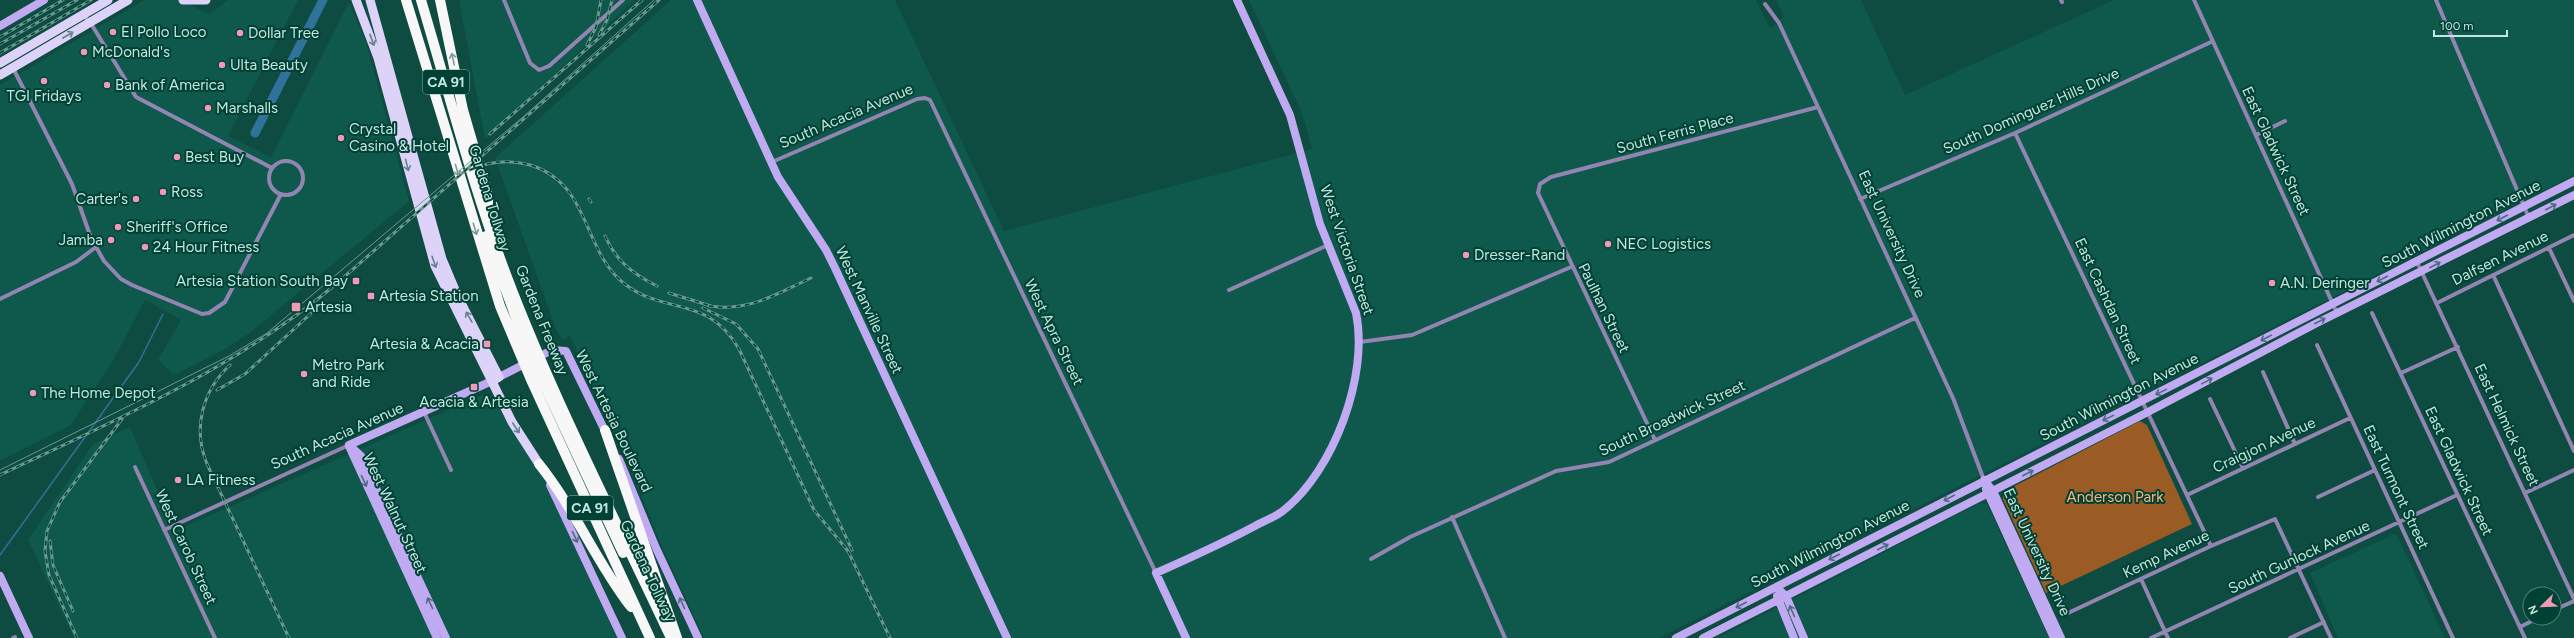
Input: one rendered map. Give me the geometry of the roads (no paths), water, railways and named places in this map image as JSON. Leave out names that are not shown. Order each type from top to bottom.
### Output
[{"type":"highway","name":"Gardena Freeway","points":[[406,0],[441,115],[461,145]]},
{"type":"highway","points":[[412,0],[443,103],[441,115]]},
{"type":"highway","name":"Gardena Freeway","points":[[420,0],[473,185],[500,306],[526,348],[671,638]]},
{"type":"highway","points":[[440,0],[463,110],[461,145],[473,185]]},
{"type":"highway","name":"Gardena Freeway","points":[[473,185],[488,196],[488,222],[526,348],[540,378],[537,393],[650,638]]},
{"type":"highway","name":"Gardena Tollway","points":[[540,378],[663,638]]},
{"type":"highway","name":"Gardena Tollway","points":[[537,393],[545,396],[656,638]]},
{"type":"highway","points":[[605,430],[677,638]]},
{"type":"highway","points":[[539,464],[556,485],[616,588],[643,624]]},
{"type":"main road","points":[[0,26],[44,0]]},
{"type":"main road","points":[[4,61],[108,0]]},
{"type":"main road","points":[[0,75],[128,0]]},
{"type":"main road","points":[[183,0],[206,0]]},
{"type":"main road","points":[[370,0],[382,56],[426,222],[435,266],[448,295],[496,379],[512,422],[539,464],[622,638]]},
{"type":"main road","name":"West Manville Street","points":[[697,0],[788,194],[826,250],[835,268],[1007,638]]},
{"type":"main road","name":"West Victoria Street","points":[[1156,573],[1222,544],[1280,513],[1309,487],[1324,462],[1346,414],[1357,373],[1360,342],[1356,313],[1328,245],[1301,150],[1280,89],[1237,0]]},
{"type":"main road","points":[[357,2],[382,56]]},
{"type":"main road","name":"South Wilmington Avenue","points":[[1676,638],[1984,480],[2143,402],[2574,181]]},
{"type":"main road","name":"South Wilmington Avenue","points":[[1703,638],[2148,412],[2337,313],[2574,195]]},
{"type":"main road","name":"West Artesia Boulevard","points":[[496,379],[552,350],[566,351],[605,430],[698,638]]},
{"type":"main road","name":"South Acacia Avenue","points":[[348,445],[496,379]]},
{"type":"main road","name":"West Walnut Street","points":[[348,445],[416,582],[446,638]]},
{"type":"main road","name":"East University Drive","points":[[1984,480],[2061,638]]},
{"type":"main road","name":"East University Drive","points":[[1990,492],[2054,638]]},
{"type":"main road","points":[[1156,573],[1186,638]]},
{"type":"main road","points":[[0,576],[29,638]]},
{"type":"main road","name":"West Walnut Street","points":[[416,582],[437,638]]},
{"type":"main road","points":[[1776,587],[1786,596],[1804,638]]},
{"type":"main road","points":[[1776,587],[1777,601],[1794,638]]},
{"type":"street","points":[[504,0],[530,63],[539,70],[549,66],[623,0]]},
{"type":"street","name":"East Gladwick Street","points":[[2194,0],[2211,42],[2256,134],[2337,313]]},
{"type":"street","points":[[2436,0],[2529,218]]},
{"type":"street","name":"East University Drive","points":[[1765,4],[1779,24],[1953,398],[1984,480]]},
{"type":"street","points":[[82,15],[90,22],[136,97],[272,168]]},
{"type":"street","name":"South Dominguez Hills Drive","points":[[1860,200],[2015,132],[2211,42]]},
{"type":"street","points":[[4,61],[12,67],[72,184],[96,247],[104,261],[121,278],[202,314],[209,313],[225,302],[281,194]]},
{"type":"street","name":"South Acacia Avenue","points":[[772,162],[917,99],[925,98],[930,100]]},
{"type":"street","name":"West Apra Street","points":[[930,100],[1156,573]]},
{"type":"street","name":"South Ferris Place","points":[[1540,184],[1551,177],[1818,107]]},
{"type":"street","points":[[2256,134],[2286,121]]},
{"type":"street","name":"East Cashdan Street","points":[[2015,132],[2211,546]]},
{"type":"street","points":[[290,161],[299,167],[302,173],[301,184],[298,190],[292,193],[281,194],[270,183],[272,168],[280,162],[290,161]]},
{"type":"street","name":"Paulhan Street","points":[[1540,184],[1538,193],[1571,267],[1655,440]]},
{"type":"street","name":"Dalfsen Avenue","points":[[2437,303],[2494,277],[2574,235]]},
{"type":"street","points":[[1229,290],[1328,245]]},
{"type":"street","points":[[0,299],[76,262],[96,247]]},
{"type":"street","points":[[2549,248],[2574,301]]},
{"type":"street","name":"East Helmick Street","points":[[2417,262],[2574,600]]},
{"type":"street","points":[[1360,342],[1412,335],[1571,267]]},
{"type":"street","points":[[2494,277],[2574,451]]},
{"type":"street","name":"East Gladwick Street","points":[[2372,313],[2525,638]]},
{"type":"street","name":"South Broadwick Street","points":[[1371,560],[1410,537],[1556,470],[1609,462],[1915,318]]},
{"type":"street","name":"East Turmont Street","points":[[2317,345],[2453,638]]},
{"type":"street","points":[[2401,373],[2458,348]]},
{"type":"street","points":[[2263,372],[2295,444]]},
{"type":"street","points":[[2210,400],[2243,468]]},
{"type":"street","points":[[424,412],[451,470]]},
{"type":"street","name":"Craigjon Avenue","points":[[2187,495],[2350,418]]},
{"type":"street","name":"South Acacia Avenue","points":[[164,530],[348,445]]},
{"type":"street","name":"West Carob Street","points":[[135,467],[215,638]]},
{"type":"street","points":[[2318,497],[2375,470]]},
{"type":"street","points":[[2525,493],[2574,470]]},
{"type":"street","name":"South Gunlock Avenue","points":[[2152,638],[2299,571],[2457,495]]},
{"type":"street","points":[[1452,517],[1505,638]]},
{"type":"street","name":"Kemp Avenue","points":[[2068,613],[2211,546],[2275,519],[2299,571]]},
{"type":"street","points":[[2299,571],[2331,638]]},
{"type":"street","points":[[2141,579],[2168,638]]},
{"type":"street","points":[[2562,606],[2574,600]]},
{"type":"street","points":[[2290,638],[2324,622]]},
{"type":"waterway","points":[[255,133],[323,0]]},
{"type":"waterway","points":[[0,555],[139,362],[163,314]]},
{"type":"tram line","points":[[0,470],[229,356],[267,333],[523,117],[654,0]]},
{"type":"railway","points":[[0,37],[63,0]]},
{"type":"railway","points":[[0,44],[77,0]]},
{"type":"railway","points":[[0,53],[91,0]]},
{"type":"railway","points":[[587,45],[596,27],[601,0]]},
{"type":"railway","points":[[599,35],[607,20],[612,0]]},
{"type":"railway","points":[[490,134],[642,0]]},
{"type":"railway","points":[[0,475],[131,413],[174,390],[216,367],[297,315],[335,285],[659,0]]},
{"type":"railway","points":[[470,170],[492,163],[515,162],[530,165],[550,174],[565,187],[576,202],[601,255],[611,271],[626,285],[641,294],[656,300],[700,313],[714,320],[727,332],[739,349],[814,510],[848,551],[890,638]]},
{"type":"railway","points":[[605,236],[614,253],[626,266],[640,277],[657,286]]},
{"type":"railway","points":[[709,306],[724,307],[750,304],[811,278]]},
{"type":"railway","points":[[669,293],[711,306]]},
{"type":"railway","points":[[217,390],[245,374],[319,306]]},
{"type":"railway","points":[[703,308],[736,324],[758,349],[852,550]]},
{"type":"railway","points":[[230,365],[213,386],[207,398],[203,410],[200,437],[207,464],[289,638]]},
{"type":"railway","points":[[77,638],[49,575],[45,551],[47,531],[60,502],[122,419]]},
{"type":"railway","points":[[50,541],[53,565],[73,611]]},
{"type":"place","name":"El Pollo Loco","points":[[113,32]]},
{"type":"place","name":"Dollar Tree","points":[[240,33]]},
{"type":"place","name":"McDonald's","points":[[84,52]]},
{"type":"place","name":"Ulta Beauty","points":[[222,65]]},
{"type":"place","name":"TGI Fridays","points":[[44,81]]},
{"type":"place","name":"Bank of America","points":[[107,85]]},
{"type":"place","name":"Marshalls","points":[[208,108]]},
{"type":"place","name":"Crystal Casino & Hotel","points":[[341,138]]},
{"type":"place","name":"Best Buy","points":[[177,157]]},
{"type":"place","name":"Ross","points":[[163,192]]},
{"type":"place","name":"Carter's","points":[[136,199]]},
{"type":"place","name":"Sheriff's Office","points":[[118,227]]},
{"type":"place","name":"Jamba","points":[[111,240]]},
{"type":"place","name":"NEC Logistics","points":[[1608,244]]},
{"type":"place","name":"24 Hour Fitness","points":[[145,247]]},
{"type":"place","name":"Dresser-Rand","points":[[1466,255]]},
{"type":"place","name":"Artesia Station South Bay","points":[[356,281]]},
{"type":"place","name":"A.N. Deringer","points":[[2272,283]]},
{"type":"place","name":"Artesia Station","points":[[371,296]]},
{"type":"place","name":"Artesia","points":[[296,307]]},
{"type":"place","name":"Artesia & Acacia","points":[[487,344]]},
{"type":"place","name":"Metro Park and Ride","points":[[304,374]]},
{"type":"place","name":"Acacia & Artesia","points":[[474,387]]},
{"type":"place","name":"The Home Depot","points":[[33,393]]},
{"type":"place","name":"LA Fitness","points":[[178,480]]},
{"type":"park label","name":"Anderson Park","points":[[2115,497]]}]
